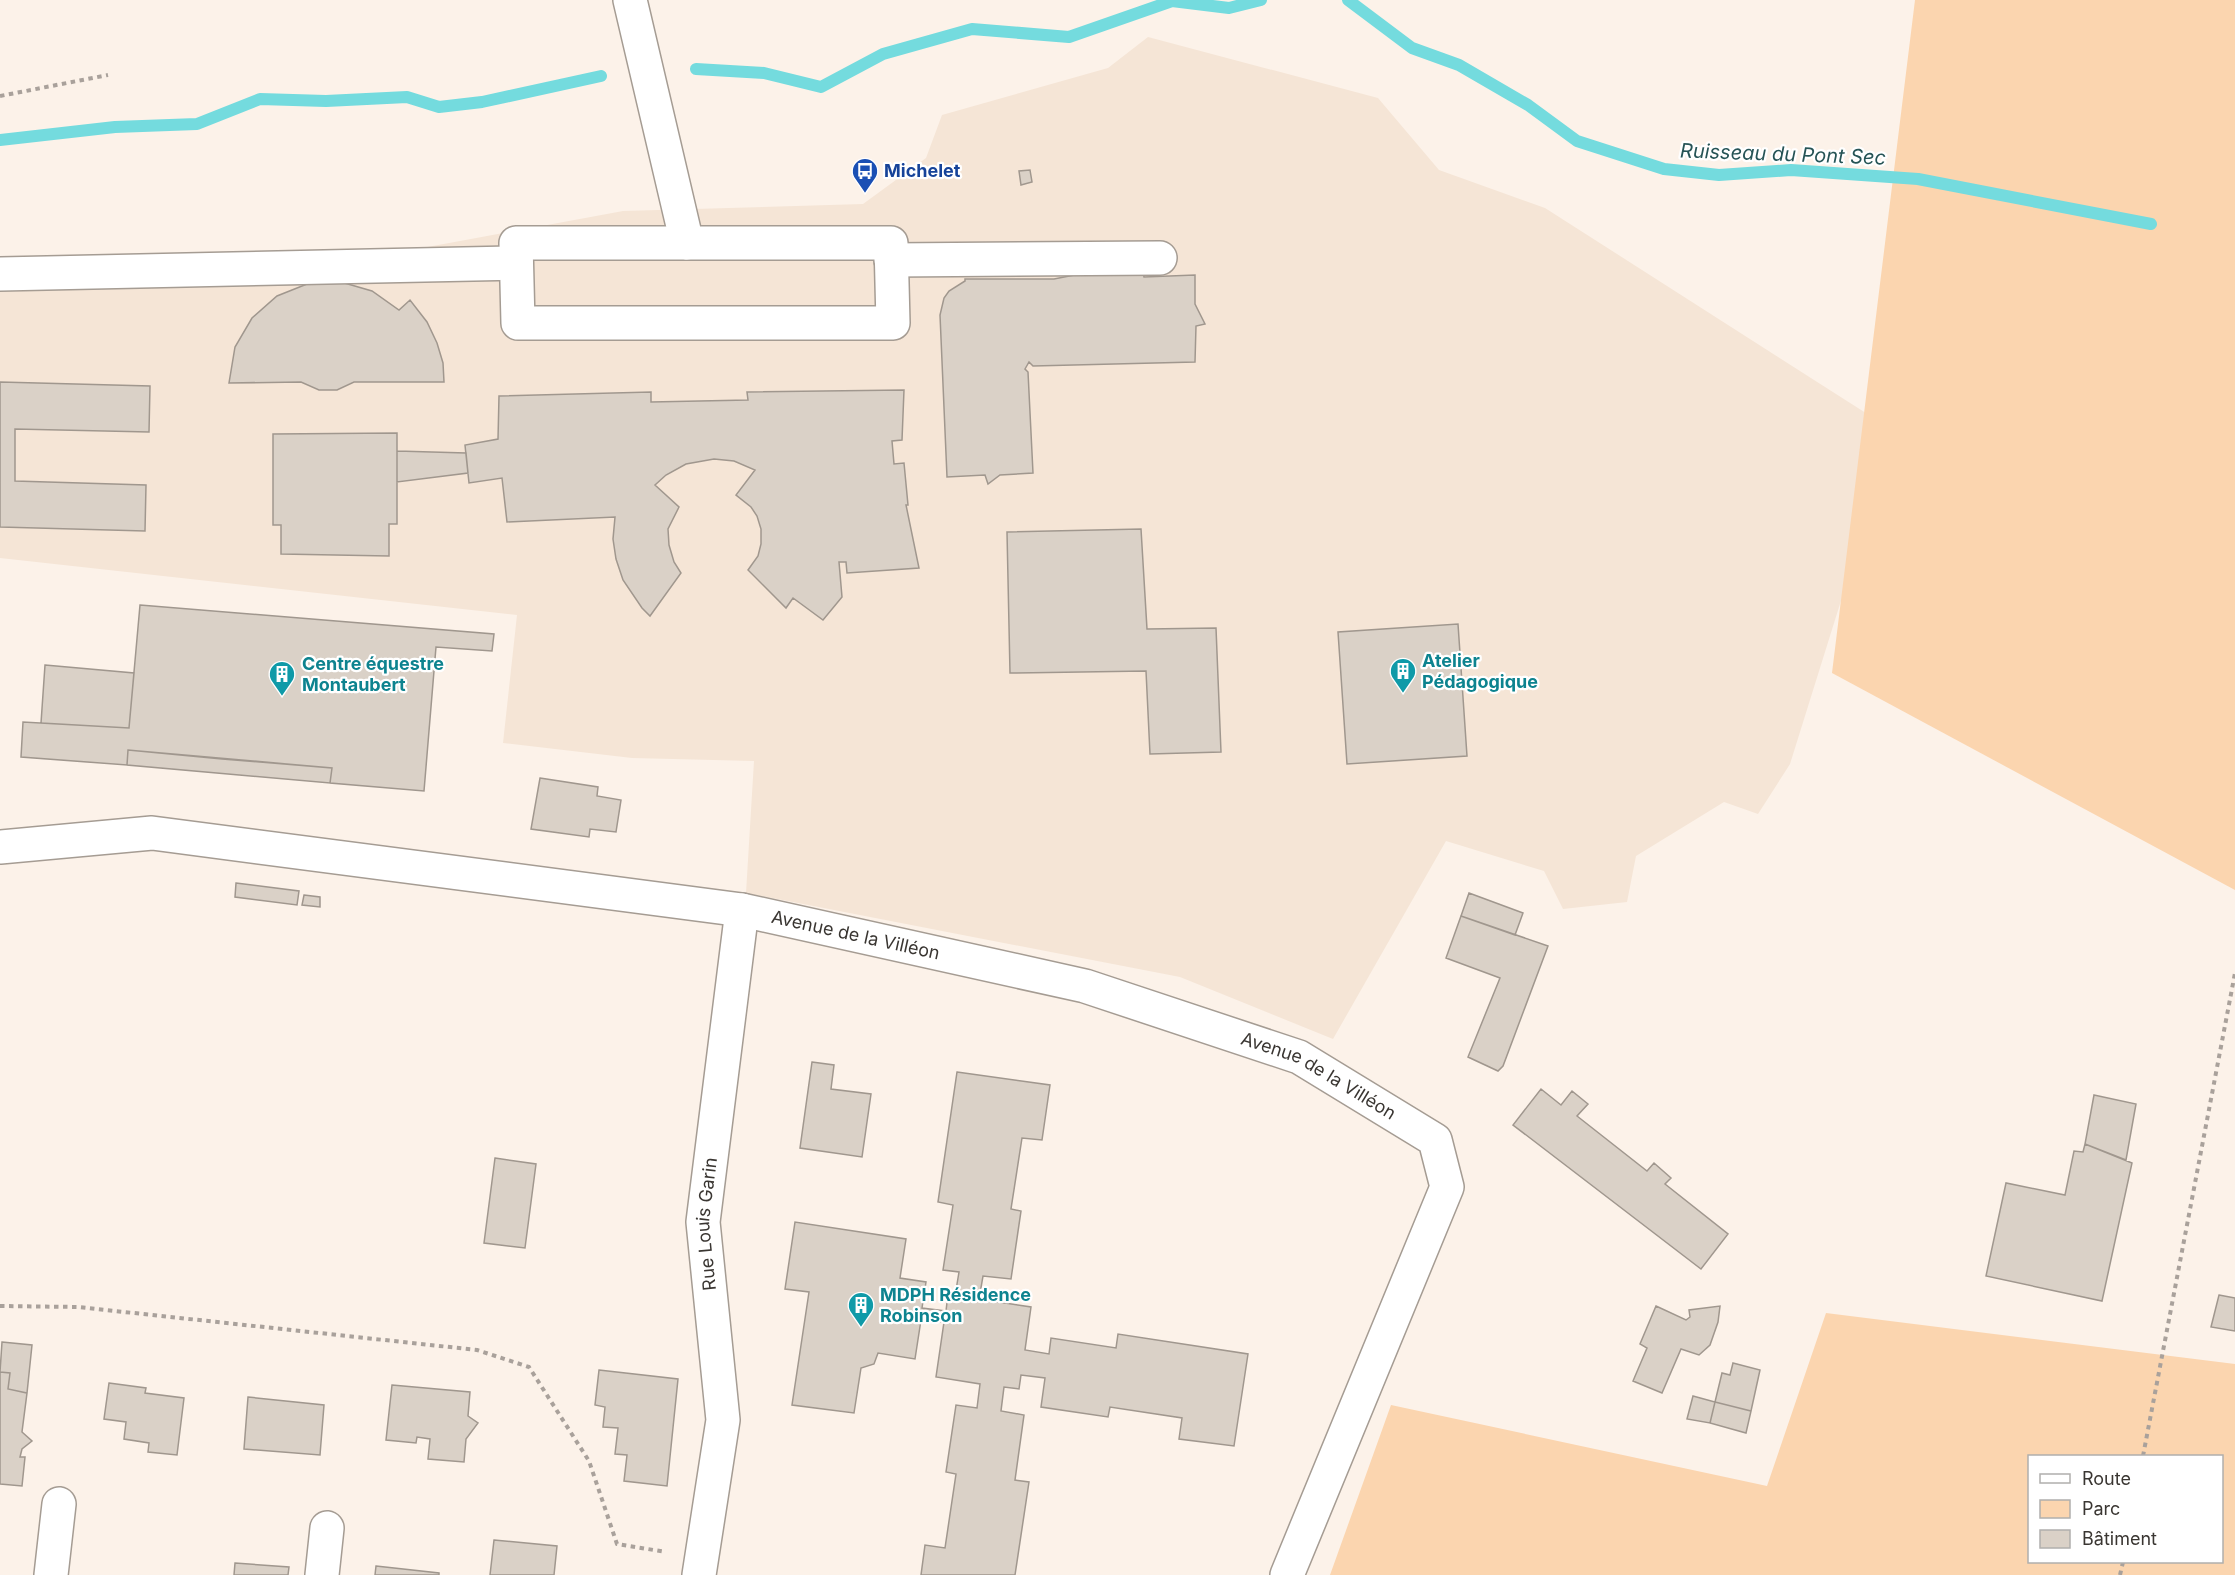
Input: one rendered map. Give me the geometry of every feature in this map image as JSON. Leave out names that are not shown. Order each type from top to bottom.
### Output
[{"type":"street","points":[[630,0],[687,243]]},
{"type":"street","points":[[516,243],[891,243],[891,260],[893,323],[518,323],[516,243]]},
{"type":"street","points":[[891,260],[1160,258]]},
{"type":"street","points":[[0,274],[516,263]]},
{"type":"street","name":"Avenue de la Villéon","points":[[0,847],[152,833],[742,910],[1085,986],[1299,1057],[1435,1140],[1447,1188],[1287,1575]]},
{"type":"street","name":"Rue Louis Garin","points":[[701,1567],[723,1420],[703,1222],[742,910]]},
{"type":"street","points":[[51,1575],[59,1504]]},
{"type":"street","points":[[322,1575],[327,1528]]},
{"type":"path","points":[[0,96],[108,75]]},
{"type":"path","points":[[2143,1455],[2235,973]]},
{"type":"path","points":[[0,1306],[78,1307],[477,1350],[529,1367],[589,1461],[617,1544],[701,1567]]},
{"type":"shaded area","points":[[1148,37],[1378,98],[1439,170],[1545,208],[1894,431],[1790,764],[1758,814],[1724,802],[1636,856],[1627,902],[1563,909],[1544,871],[1446,841],[1333,1039],[1180,977],[746,893],[754,761],[632,758],[503,743],[517,615],[0,558],[0,266],[319,267],[623,211],[863,204],[926,158],[942,115],[1108,68]]},
{"type":"green space","points":[[1915,0],[2235,0],[2235,890],[1832,673]]},
{"type":"green space","points":[[1826,1313],[2235,1364],[2235,1575],[1330,1575],[1391,1405],[1767,1486]]},
{"type":"building","points":[[1030,170],[1032,182],[1021,185],[1019,171]]},
{"type":"building","points":[[1141,262],[1144,277],[1195,275],[1195,304],[1205,324],[1196,326],[1195,362],[1033,366],[1029,362],[1025,369],[1028,372],[1033,473],[1000,475],[988,484],[985,475],[947,477],[940,315],[944,298],[949,291],[965,279],[1054,279]]},
{"type":"building","points":[[341,282],[372,291],[399,310],[410,300],[427,322],[437,343],[443,363],[444,382],[354,382],[337,390],[319,390],[301,382],[229,383],[235,347],[252,318],[277,296],[307,284]]},
{"type":"building","points":[[0,382],[150,386],[149,432],[15,429],[15,481],[146,485],[145,531],[0,527]]},
{"type":"building","points":[[904,390],[902,440],[892,441],[894,464],[904,463],[908,505],[906,505],[919,568],[847,573],[846,562],[839,562],[842,597],[823,620],[793,598],[786,608],[748,570],[758,556],[761,529],[751,507],[736,495],[755,470],[734,461],[714,459],[686,464],[666,475],[655,485],[679,507],[668,529],[669,545],[674,562],[681,573],[650,616],[623,580],[616,559],[613,539],[615,517],[507,522],[502,478],[469,483],[465,445],[498,439],[499,396],[651,392],[651,402],[748,400],[747,392]]},
{"type":"building","points":[[397,433],[397,524],[389,524],[389,556],[281,554],[281,525],[273,525],[273,434]]},
{"type":"building","points":[[397,451],[466,453],[468,473],[397,482]]},
{"type":"building","points":[[1141,529],[1147,629],[1216,628],[1221,752],[1150,754],[1146,671],[1010,673],[1007,532]]},
{"type":"building","name":"Centre équestre Montaubert","points":[[140,605],[494,634],[492,651],[436,647],[424,791],[330,783],[332,768],[128,750],[127,765],[21,757],[23,722],[129,728]]},
{"type":"building","name":"Atelier Pédagogique","points":[[1458,624],[1467,756],[1347,764],[1338,632]]},
{"type":"building","points":[[45,665],[134,673],[129,728],[41,723]]},
{"type":"building","points":[[128,750],[332,768],[330,783],[127,765]]},
{"type":"building","points":[[540,778],[598,787],[597,796],[621,800],[616,832],[590,829],[589,837],[531,829]]},
{"type":"building","points":[[236,883],[299,891],[297,905],[235,897]]},
{"type":"building","points":[[1469,893],[1523,913],[1515,935],[1461,916]]},
{"type":"building","points":[[304,895],[320,897],[320,907],[302,905]]},
{"type":"building","points":[[1461,916],[1548,946],[1503,1066],[1498,1071],[1468,1057],[1500,978],[1446,958]]},
{"type":"building","points":[[812,1062],[834,1065],[831,1089],[871,1094],[862,1157],[800,1148]]},
{"type":"building","name":"MDPH Résidence Robinson","points":[[957,1072],[1050,1085],[1042,1140],[1022,1138],[1011,1209],[1021,1211],[1011,1279],[983,1276],[979,1299],[1031,1307],[1025,1350],[1049,1354],[1051,1338],[1116,1348],[1118,1334],[1248,1354],[1234,1446],[1179,1439],[1182,1418],[1110,1407],[1108,1417],[1041,1407],[1045,1378],[1021,1375],[1019,1389],[1004,1387],[1001,1411],[1024,1415],[1015,1480],[1029,1482],[1015,1575],[921,1575],[925,1545],[945,1548],[956,1474],[946,1472],[956,1405],[977,1408],[980,1384],[936,1377],[944,1322],[921,1320],[915,1359],[878,1353],[874,1364],[861,1368],[854,1413],[792,1405],[809,1292],[785,1289],[795,1222],[906,1239],[900,1278],[926,1282],[922,1308],[946,1311],[948,1294],[955,1296],[959,1272],[943,1270],[953,1205],[938,1202]]},
{"type":"building","points":[[1541,1089],[1561,1105],[1572,1091],[1588,1104],[1577,1116],[1647,1171],[1654,1163],[1671,1178],[1665,1184],[1728,1234],[1701,1269],[1513,1125]]},
{"type":"building","points":[[2094,1095],[2136,1104],[2126,1160],[2085,1144]]},
{"type":"building","points":[[2085,1144],[2132,1163],[2102,1301],[1986,1276],[2006,1183],[2065,1195],[2074,1151],[2083,1152]]},
{"type":"building","points":[[495,1158],[536,1164],[525,1248],[484,1243]]},
{"type":"building","points":[[2219,1295],[2235,1298],[2235,1331],[2211,1327]]},
{"type":"building","points":[[1656,1306],[1686,1320],[1690,1317],[1689,1310],[1720,1306],[1718,1322],[1710,1345],[1699,1355],[1681,1349],[1662,1393],[1633,1381],[1647,1348],[1640,1344]]},
{"type":"building","points":[[2,1342],[32,1345],[27,1393],[8,1389],[10,1373],[0,1372]]},
{"type":"building","points":[[1733,1363],[1760,1370],[1751,1411],[1715,1402],[1722,1373],[1730,1375]]},
{"type":"building","points":[[599,1370],[678,1379],[667,1486],[624,1481],[627,1455],[615,1454],[618,1428],[603,1427],[605,1407],[595,1405]]},
{"type":"building","points":[[0,1372],[10,1373],[8,1389],[27,1393],[22,1432],[32,1441],[22,1449],[20,1457],[25,1457],[22,1486],[0,1484]]},
{"type":"building","points":[[109,1383],[146,1388],[145,1393],[184,1398],[177,1455],[148,1452],[149,1443],[124,1439],[126,1422],[104,1419]]},
{"type":"building","points":[[392,1385],[470,1392],[468,1416],[478,1423],[466,1439],[464,1462],[428,1459],[430,1439],[417,1437],[416,1443],[386,1440]]},
{"type":"building","points":[[1693,1396],[1715,1402],[1710,1423],[1687,1419]]},
{"type":"building","points":[[248,1397],[324,1405],[320,1455],[244,1449]]},
{"type":"building","points":[[1715,1402],[1751,1411],[1746,1433],[1710,1423]]},
{"type":"building","points":[[494,1540],[557,1546],[554,1575],[490,1575]]},
{"type":"building","points":[[235,1563],[289,1567],[288,1575],[234,1575]]},
{"type":"building","points":[[376,1566],[439,1573],[439,1575],[375,1575]]},
{"type":"waterway","name":"Ruisseau du Pont Sec","points":[[696,69],[764,73],[821,87],[883,54],[972,29],[1069,37],[1172,1],[1229,8],[1261,0]]},
{"type":"waterway","name":"Ruisseau du Pont Sec","points":[[1348,0],[1412,48],[1459,65],[1528,105],[1577,141],[1664,169],[1719,175],[1791,170],[1918,179],[2151,224]]},
{"type":"waterway","name":"Ruisseau du Pont Sec","points":[[0,140],[115,127],[197,124],[260,99],[326,101],[407,97],[439,107],[482,102],[601,76]]},
{"type":"place","name":"Michelet","points":[[865,194]]},
{"type":"place","name":"Atelier Pédagogique","points":[[1403,694]]},
{"type":"place","name":"Centre équestre Montaubert","points":[[282,697]]},
{"type":"place","name":"MDPH Résidence Robinson","points":[[861,1328]]}]
